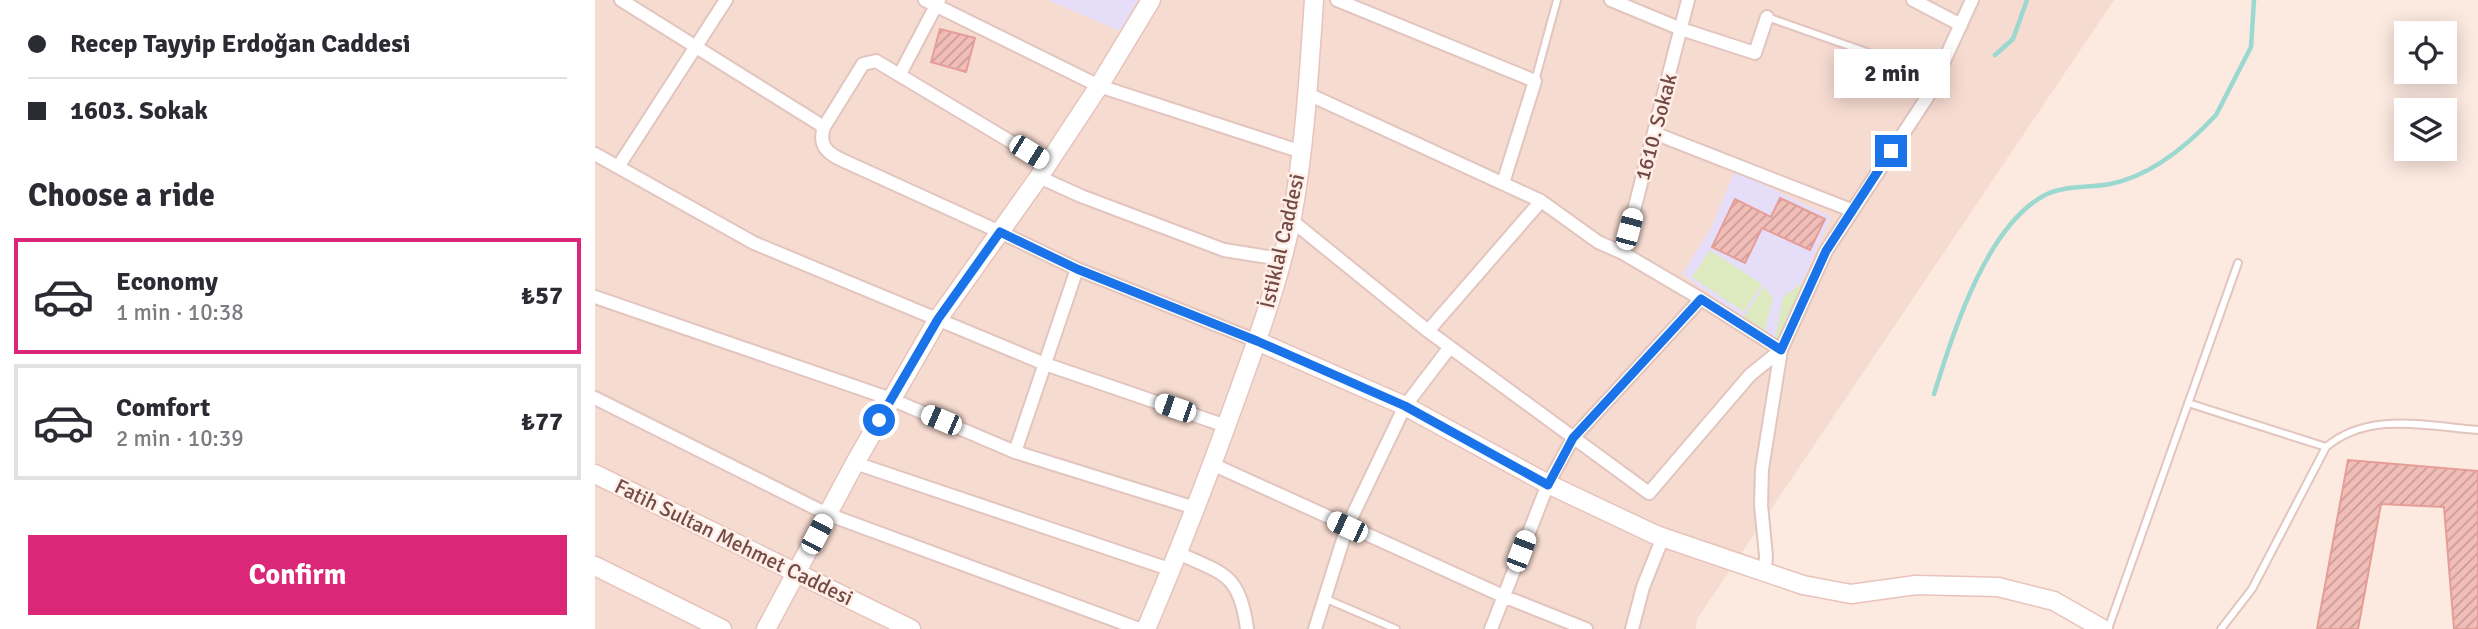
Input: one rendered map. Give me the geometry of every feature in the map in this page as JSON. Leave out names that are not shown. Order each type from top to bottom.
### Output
[{"type":"street","points":[[621,0],[824,127]]},
{"type":"street","points":[[618,167],[726,0]]},
{"type":"street","points":[[766,629],[855,463],[938,319],[1043,170],[1099,86],[1151,0]]},
{"type":"street","name":"İstiklal Caddesi","points":[[1146,629],[1226,426],[1257,341],[1281,259],[1291,220],[1302,152],[1314,0]]},
{"type":"street","points":[[1337,0],[1535,82],[1503,183]]},
{"type":"street","points":[[1611,0],[1681,29],[1755,53],[1767,17]]},
{"type":"street","name":"1610. Sokak","points":[[1623,253],[1688,0]]},
{"type":"street","points":[[1913,0],[1961,24]]},
{"type":"street","points":[[1765,572],[1762,469],[1781,350],[1826,251],[1937,80],[1972,0]]},
{"type":"street","points":[[900,74],[933,2],[1099,86],[1302,152]]},
{"type":"street","points":[[1281,259],[1224,250],[1081,196],[900,74],[876,61],[863,64],[824,127],[822,141],[828,153],[1077,269],[1257,341],[1405,406],[1548,485],[1663,537],[1804,585],[1851,594],[1916,585],[1998,587],[2054,601],[2106,629]]},
{"type":"street","points":[[1308,94],[1541,201],[1598,242],[1623,253],[1701,299],[1781,350]]},
{"type":"street","points":[[1654,133],[1851,210]]},
{"type":"street","points":[[595,154],[754,243],[1045,364],[1226,426]]},
{"type":"street","points":[[1428,331],[1541,201]]},
{"type":"street","points":[[1291,220],[1428,331],[1649,494],[1751,375],[1781,350]]},
{"type":"street","points":[[1015,452],[1077,269]]},
{"type":"street","points":[[595,298],[891,399],[1015,452],[1195,508]]},
{"type":"street","points":[[1491,629],[1548,485],[1573,438],[1701,299]]},
{"type":"street","points":[[1315,629],[1347,527],[1405,406],[1450,347]]},
{"type":"street","points":[[595,398],[827,514],[1139,629]]},
{"type":"street","points":[[855,463],[1222,573],[1240,595],[1247,629]]},
{"type":"street","points":[[1212,464],[1503,596],[1586,629]]},
{"type":"street","name":"Fatih Sultan Mehmet Caddesi","points":[[595,474],[911,629]]},
{"type":"street","points":[[1632,629],[1643,587],[1663,537]]},
{"type":"street","points":[[595,566],[722,629]]},
{"type":"lane","points":[[1535,82],[1557,0]]},
{"type":"lane","points":[[1767,17],[1909,67],[1937,80]]},
{"type":"lane","points":[[2106,629],[2238,263]]},
{"type":"lane","points":[[2188,402],[2326,447]]},
{"type":"lane","points":[[2221,629],[2252,589],[2326,447],[2354,429],[2377,423],[2478,430]]},
{"type":"lane","points":[[1324,598],[1396,629]]},
{"type":"shaded area","points":[[595,0],[2114,0],[1697,619],[1696,629],[595,629]]},
{"type":"shaded area","points":[[1048,0],[1138,0],[1120,31]]},
{"type":"shaded area","points":[[1735,171],[1831,217],[1802,283],[1781,345],[1682,274],[1711,228]]},
{"type":"green space","points":[[1710,250],[1762,284],[1744,312],[1692,277]]},
{"type":"green space","points":[[1802,283],[1781,345],[1775,340],[1783,297]]},
{"type":"green space","points":[[1764,286],[1773,298],[1764,333],[1743,318]]},
{"type":"building","points":[[940,29],[975,38],[966,72],[931,62]]},
{"type":"building","points":[[1780,198],[1825,219],[1810,250],[1762,228],[1745,263],[1712,247],[1735,199],[1771,217]]},
{"type":"building","points":[[2348,460],[2478,471],[2478,629],[2454,629],[2444,507],[2381,504],[2358,629],[2317,629]]},
{"type":"waterway","points":[[1995,55],[2013,39],[2027,0]]},
{"type":"waterway","points":[[1934,394],[1962,312],[1989,255],[2006,229],[2025,209],[2047,194],[2062,189],[2125,180],[2154,167],[2193,137],[2216,115],[2251,47],[2254,0]]},
{"type":"route","points":[[879,420],[938,319],[1000,232],[1077,269],[1257,341],[1405,406],[1548,485],[1573,438],[1701,299],[1781,350],[1826,251],[1891,151]]}]
